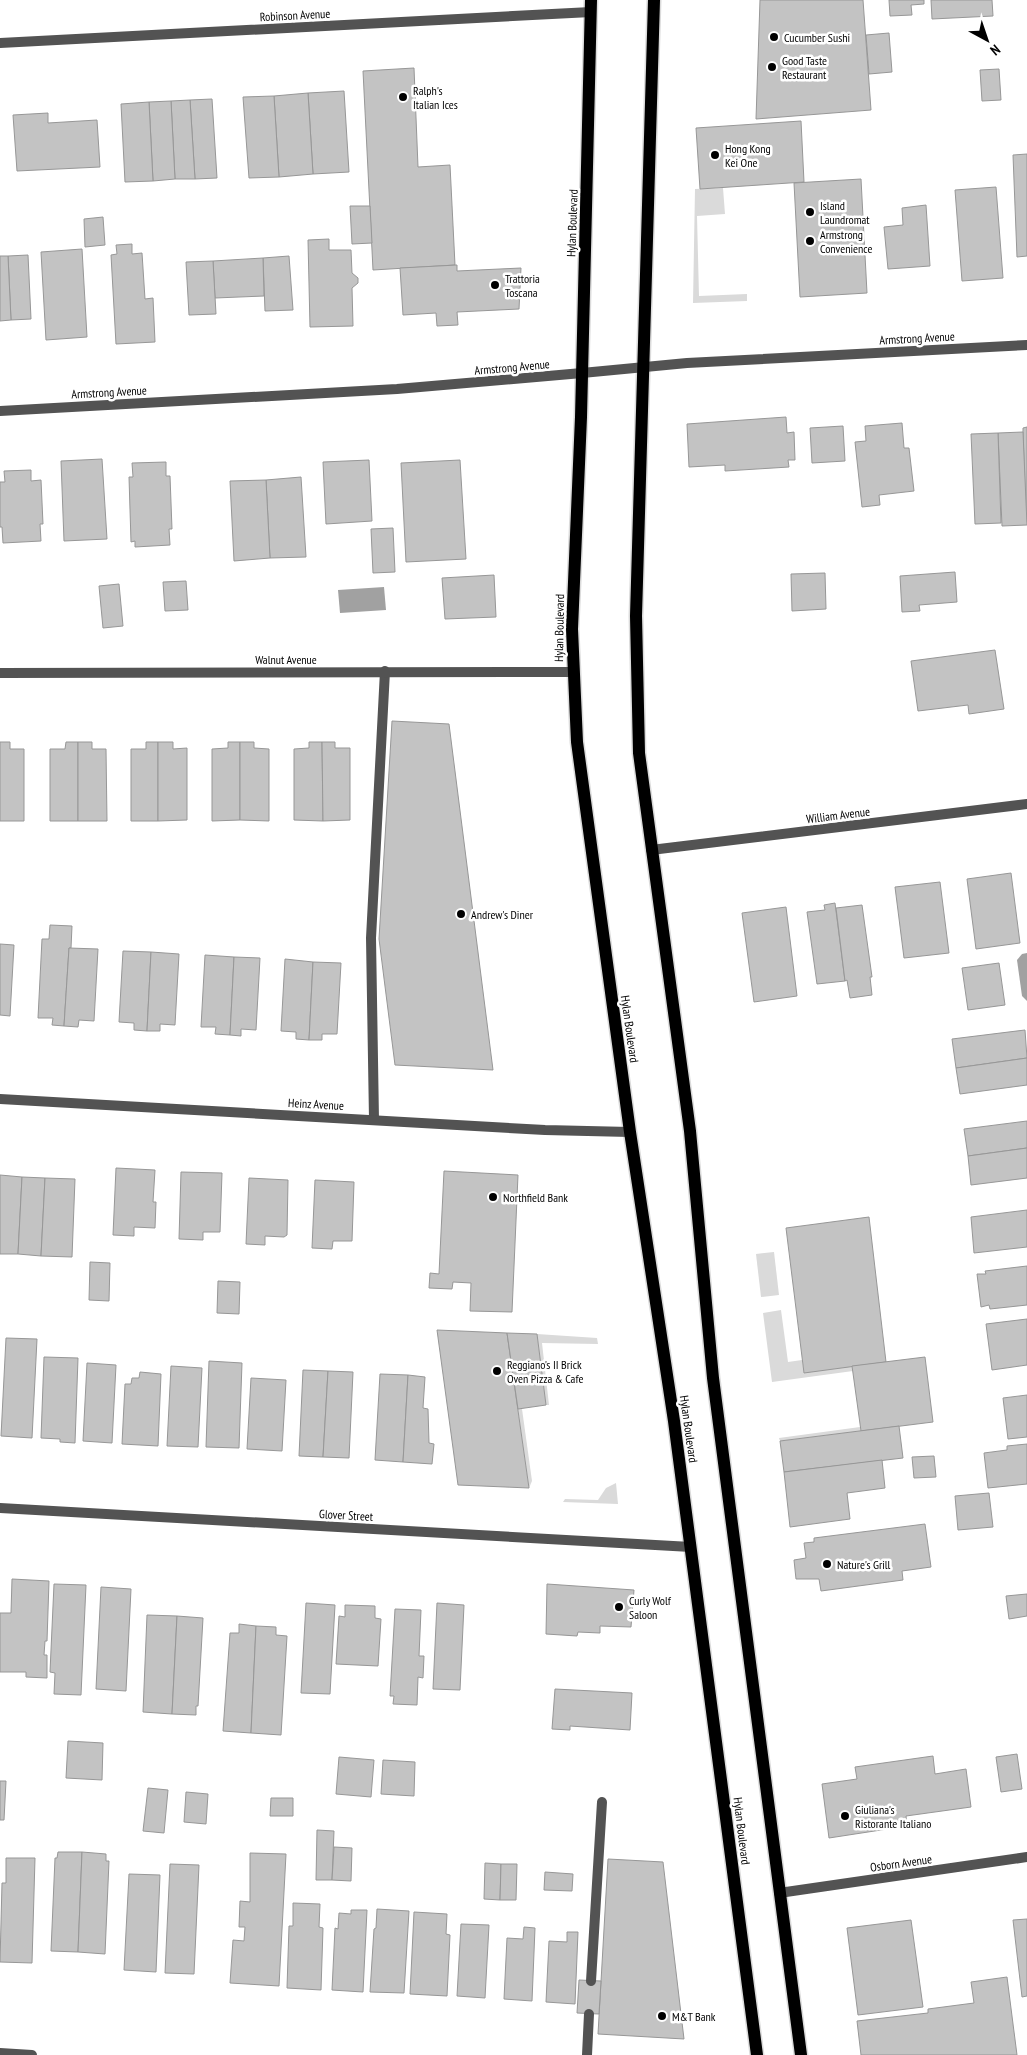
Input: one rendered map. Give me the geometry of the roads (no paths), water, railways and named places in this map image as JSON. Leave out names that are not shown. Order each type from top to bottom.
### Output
[{"type":"main road","points":[[654,0],[636,606],[636,707],[641,770],[651,850],[690,1131],[713,1378],[801,2055]]},
{"type":"main road","name":"Hylan Boulevard","points":[[591,6],[582,373],[573,600],[573,672],[582,785],[630,1132],[655,1289],[691,1547],[757,2055]]},
{"type":"street","name":"Robinson Avenue","points":[[0,43],[591,6]]},
{"type":"street","name":"Armstrong Avenue","points":[[0,410],[397,389],[643,367],[1027,345]]},
{"type":"street","points":[[374,1120],[371,938],[381,709],[385,671]]},
{"type":"street","name":"Walnut Avenue","points":[[0,673],[573,672]]},
{"type":"street","name":"William Avenue","points":[[651,850],[1027,804]]},
{"type":"street","name":"Heinz Avenue","points":[[0,1099],[545,1130],[630,1132]]},
{"type":"street","name":"Glover Street","points":[[0,1508],[691,1547]]},
{"type":"street","points":[[591,1980],[602,1802]]},
{"type":"street","name":"Osborn Avenue","points":[[780,1893],[1027,1857]]},
{"type":"street","points":[[587,2055],[590,2014]]},
{"type":"street","points":[[0,2053],[32,2055]]},
{"type":"place","name":"Cucumber Sushi","points":[[774,37]]},
{"type":"place","name":"Good Taste Restaurant","points":[[772,67]]},
{"type":"place","name":"Ralph's Italian Ices","points":[[403,97]]},
{"type":"place","name":"Hong Kong Kei One","points":[[715,155]]},
{"type":"place","name":"Island Laundromat","points":[[810,212]]},
{"type":"place","name":"Armstrong Convenience","points":[[810,241]]},
{"type":"place","name":"Trattoria Toscana","points":[[495,285]]},
{"type":"place","name":"Andrew's Diner","points":[[461,914]]},
{"type":"place","name":"Northfield Bank","points":[[493,1197]]},
{"type":"place","name":"Reggiano's II Brick Oven Pizza & Cafe","points":[[497,1371]]},
{"type":"place","name":"Nature's Grill","points":[[827,1564]]},
{"type":"place","name":"Curly Wolf Saloon","points":[[619,1607]]},
{"type":"place","name":"Giuliana's Ristorante Italiano","points":[[845,1816]]},
{"type":"place","name":"M&T Bank","points":[[662,2016]]}]
